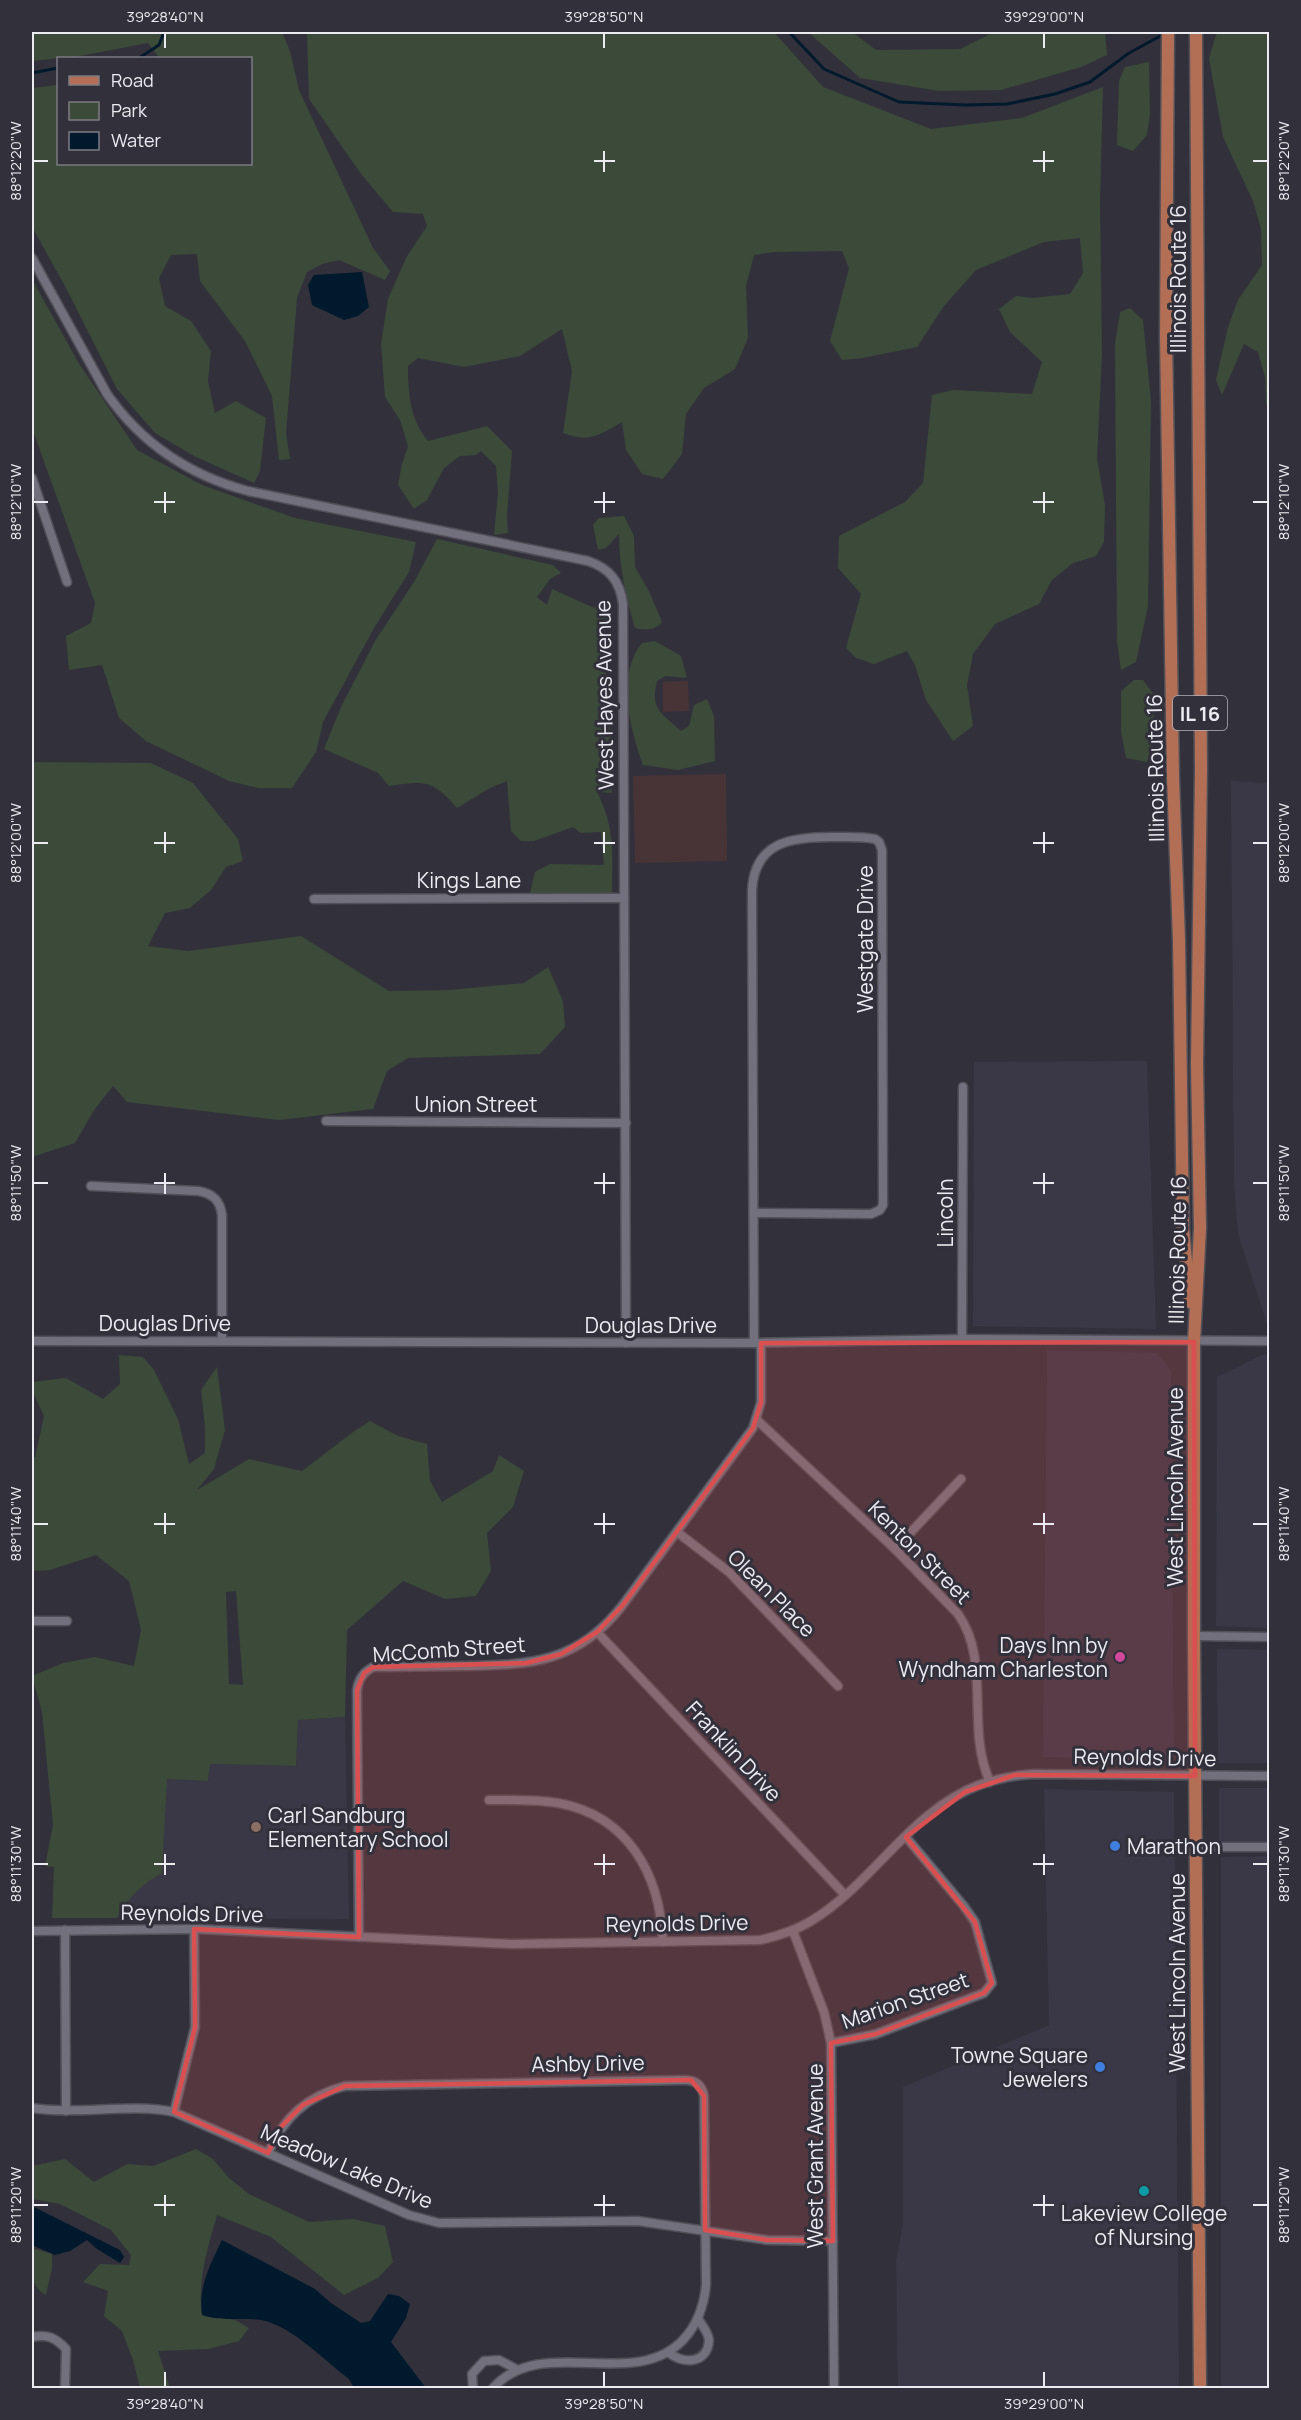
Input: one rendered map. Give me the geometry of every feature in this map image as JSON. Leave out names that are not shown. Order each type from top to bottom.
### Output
[{"type":"main road","name":"Illinois Route 16","points":[[1168,32],[1166,335],[1173,778],[1179,940],[1183,1229],[1194,1342]]},
{"type":"main road","name":"Illinois Route 16","points":[[1194,1342],[1200,1228],[1197,1065],[1200,780],[1196,32]]},
{"type":"main road","name":"West Lincoln Avenue","points":[[1194,1342],[1200,2388]]},
{"type":"street","name":"West Hayes Avenue","points":[[32,258],[101,384],[119,411],[150,443],[186,468],[227,486],[248,491],[588,561],[598,564],[613,576],[619,585],[622,604],[626,1343]]},
{"type":"street","points":[[32,478],[68,582]]},
{"type":"street","name":"Westgate Drive","points":[[754,1213],[871,1214],[880,1210],[883,1205],[882,850],[875,839],[793,838],[773,848],[765,855],[754,875],[752,890],[754,1213],[758,1343]]},
{"type":"street","name":"Kings Lane","points":[[314,899],[624,898]]},
{"type":"street","name":"Lincoln","points":[[962,1339],[963,1087]]},
{"type":"street","name":"Union Street","points":[[326,1121],[626,1123]]},
{"type":"street","points":[[91,1186],[198,1191],[206,1192],[218,1201],[222,1215],[222,1341]]},
{"type":"street","name":"Douglas Drive","points":[[32,1341],[758,1343],[962,1339],[1269,1341]]},
{"type":"street","name":"McComb Street","points":[[359,1937],[357,1690],[358,1681],[364,1672],[373,1667],[526,1663],[561,1654],[597,1632],[616,1613],[747,1439],[757,1420],[761,1402],[758,1343]]},
{"type":"street","name":"Kenton Street","points":[[757,1420],[894,1549],[958,1614],[971,1636],[975,1661],[977,1734],[982,1762],[990,1782]]},
{"type":"street","points":[[894,1549],[961,1479]]},
{"type":"street","name":"Olean Place","points":[[677,1532],[729,1572],[838,1686]]},
{"type":"street","points":[[32,1621],[67,1621]]},
{"type":"street","name":"Franklin Drive","points":[[597,1632],[845,1895]]},
{"type":"street","points":[[1194,1636],[1269,1637]]},
{"type":"street","name":"Reynolds Drive","points":[[32,1931],[194,1929],[512,1944],[760,1940],[793,1931],[818,1917],[937,1810],[972,1789],[990,1782],[1015,1775],[1033,1774],[1269,1776]]},
{"type":"street","points":[[489,1800],[560,1803],[578,1809],[611,1827],[634,1850],[652,1879],[661,1910],[663,1942]]},
{"type":"street","name":"Marion Street","points":[[831,2043],[876,2034],[984,1993],[992,1983],[975,1922],[906,1837]]},
{"type":"street","points":[[1196,1847],[1269,1847]]},
{"type":"street","points":[[174,2112],[195,2027],[194,1929]]},
{"type":"street","points":[[65,1930],[66,2110]]},
{"type":"street","name":"West Grant Avenue","points":[[793,1931],[824,2012],[831,2043],[834,2388]]},
{"type":"street","name":"Ashby Drive","points":[[268,2153],[281,2127],[303,2105],[315,2097],[345,2086],[691,2080],[703,2089],[705,2096],[705,2299],[698,2319],[689,2334],[668,2352],[643,2361],[535,2364],[508,2375],[493,2388]]},
{"type":"street","name":"Meadow Lake Drive","points":[[32,2108],[174,2112],[423,2220],[446,2223],[638,2221],[767,2240],[833,2241]]},
{"type":"street","points":[[668,2352],[676,2360],[686,2361],[696,2359],[705,2353],[709,2341],[698,2319]]},
{"type":"street","points":[[32,2337],[43,2335],[56,2338],[66,2349],[65,2388]]},
{"type":"street","points":[[473,2388],[472,2374],[484,2361],[499,2360],[518,2370]]},
{"type":"highlighted area","points":[[1194,1342],[1195,1776],[1015,1775],[965,1792],[906,1837],[975,1922],[992,1983],[984,1993],[876,2034],[831,2043],[833,2241],[767,2240],[705,2230],[704,2096],[691,2080],[345,2086],[303,2105],[281,2127],[268,2153],[174,2112],[195,2027],[194,1929],[359,1937],[357,1690],[364,1673],[373,1667],[526,1663],[561,1654],[597,1632],[622,1606],[753,1428],[761,1402],[761,1343]]},
{"type":"shaded area","points":[[688,681],[689,711],[663,712],[663,682]]},
{"type":"shaded area","points":[[726,774],[727,861],[635,863],[633,776]]},
{"type":"shaded area","points":[[1231,781],[1269,783],[1269,1329],[1238,1234],[1234,1182]]},
{"type":"shaded area","points":[[1147,1061],[1156,1329],[973,1326],[974,1062]]},
{"type":"shaded area","points":[[1047,1350],[1157,1353],[1171,1370],[1174,1758],[1152,1760],[1043,1757]]},
{"type":"shaded area","points":[[1262,1355],[1270,1355],[1269,1628],[1216,1626],[1217,1377]]},
{"type":"shaded area","points":[[1217,1649],[1269,1650],[1269,1763],[1218,1763]]},
{"type":"shaded area","name":"Carl Sandburg Elementary School","points":[[345,1717],[349,1919],[117,1918],[127,1900],[144,1883],[162,1872],[166,1778],[208,1781],[209,1764],[296,1766],[298,1720]]},
{"type":"shaded area","points":[[1219,1788],[1269,1788],[1269,1842],[1219,1842]]},
{"type":"shaded area","points":[[1044,1789],[1174,1792],[1179,2388],[898,2388],[896,2260],[903,2225],[903,2087],[1049,2025]]},
{"type":"shaded area","points":[[1269,1856],[1269,2388],[1221,2388],[1221,1857]]},
{"type":"green space","points":[[32,32],[282,32],[290,51],[299,90],[373,248],[390,271],[385,280],[339,260],[322,264],[307,272],[297,298],[286,433],[290,459],[279,460],[272,396],[245,341],[200,281],[197,254],[171,255],[159,278],[165,306],[191,321],[211,351],[208,381],[215,413],[236,401],[266,418],[260,471],[254,483],[194,456],[155,433],[117,389],[65,286],[32,227],[32,88],[57,85],[57,165],[252,165],[252,57],[156,57],[158,56],[148,43],[80,56],[32,61]]},
{"type":"green space","points":[[307,32],[774,32],[823,87],[931,129],[1022,118],[1103,87],[1100,201],[1102,354],[1097,458],[1105,505],[1104,542],[1096,556],[1073,563],[1052,580],[1039,604],[995,624],[973,654],[967,685],[973,726],[953,741],[926,700],[915,665],[907,651],[874,664],[856,658],[846,648],[861,594],[838,568],[839,536],[905,502],[923,483],[932,395],[953,390],[1032,394],[1042,362],[1010,332],[999,309],[1016,296],[1033,298],[1070,294],[1083,273],[1080,238],[1044,242],[976,270],[944,306],[917,347],[842,360],[830,341],[849,268],[842,251],[775,252],[754,255],[746,286],[748,338],[735,369],[704,388],[686,414],[682,454],[663,479],[642,474],[626,450],[622,422],[594,436],[580,437],[563,433],[572,371],[562,329],[520,356],[464,367],[418,358],[408,366],[410,396],[417,424],[428,441],[487,426],[512,451],[507,516],[508,533],[494,535],[498,493],[496,466],[481,451],[476,455],[460,456],[444,468],[427,500],[414,509],[398,485],[408,446],[400,420],[385,397],[381,344],[388,299],[406,258],[427,226],[423,214],[393,212],[361,174],[309,99]]},
{"type":"green space","points":[[808,32],[852,32],[876,50],[960,49],[994,32],[1105,32],[1107,55],[1081,67],[1001,90],[939,91],[860,78]]},
{"type":"green space","points":[[1217,32],[1269,32],[1269,412],[1266,403],[1265,377],[1258,352],[1244,344],[1222,395],[1216,380],[1228,327],[1238,300],[1262,265],[1261,229],[1253,201],[1223,137],[1209,58]]},
{"type":"green space","points":[[1149,62],[1150,114],[1147,135],[1133,151],[1117,145],[1119,81],[1125,67]]},
{"type":"green space","points":[[32,279],[78,362],[137,450],[202,485],[295,518],[416,542],[409,572],[374,628],[323,722],[316,752],[292,788],[258,788],[229,781],[146,741],[119,718],[102,665],[69,670],[66,636],[91,623],[95,603],[32,428]]},
{"type":"green space","points":[[1130,308],[1143,320],[1151,401],[1148,606],[1136,662],[1121,670],[1117,641],[1115,344],[1120,312]]},
{"type":"green space","points":[[624,516],[634,536],[635,567],[649,591],[662,622],[653,628],[635,628],[624,582],[619,534],[606,548],[598,550],[593,525],[599,518]]},
{"type":"green space","points":[[437,539],[553,565],[561,573],[550,579],[537,597],[547,605],[552,589],[592,607],[607,609],[603,655],[609,688],[612,793],[597,792],[610,831],[612,895],[530,893],[535,872],[550,864],[604,865],[601,832],[581,833],[573,827],[534,841],[521,841],[511,831],[507,781],[488,789],[457,808],[434,787],[420,783],[389,786],[378,773],[324,749],[341,707],[375,641],[414,582]]},
{"type":"green space","points":[[655,641],[681,656],[687,678],[665,676],[657,681],[655,698],[659,710],[681,731],[689,726],[694,705],[707,699],[714,716],[715,761],[678,770],[643,765],[630,719],[627,686],[629,670],[642,643]]},
{"type":"green space","points":[[1134,680],[1143,680],[1154,695],[1154,738],[1147,762],[1126,758],[1121,731],[1121,691]]},
{"type":"green space","points":[[32,762],[151,763],[193,783],[238,839],[243,861],[226,867],[211,890],[190,908],[165,913],[148,946],[188,951],[301,936],[389,991],[450,990],[524,983],[548,967],[563,1001],[565,1027],[540,1054],[408,1058],[387,1071],[373,1109],[279,1120],[127,1102],[113,1086],[94,1110],[75,1143],[32,1157]]},
{"type":"green space","points":[[119,1355],[143,1357],[154,1370],[178,1419],[189,1464],[205,1453],[201,1390],[217,1367],[225,1430],[214,1469],[197,1490],[249,1459],[302,1471],[370,1421],[398,1436],[427,1444],[430,1481],[442,1502],[493,1471],[499,1455],[524,1471],[513,1507],[487,1533],[491,1571],[476,1596],[445,1599],[403,1581],[347,1630],[345,1717],[298,1720],[296,1766],[210,1764],[208,1781],[167,1779],[162,1873],[136,1892],[117,1918],[52,1918],[54,1867],[45,1866],[53,1825],[42,1712],[32,1676],[63,1663],[95,1657],[134,1666],[141,1630],[129,1581],[96,1555],[50,1570],[32,1571],[32,1458],[35,1457],[44,1416],[32,1390],[32,1382],[66,1378],[103,1399],[120,1384]],"holes":[[[236,1591],[243,1685],[229,1684],[226,1592]]]},
{"type":"green space","points":[[196,2149],[213,2159],[228,2177],[249,2194],[309,2222],[353,2219],[385,2226],[393,2262],[378,2278],[344,2295],[271,2237],[217,2215],[202,2277],[202,2314],[235,2320],[249,2328],[239,2341],[208,2349],[158,2351],[170,2388],[140,2388],[122,2331],[104,2316],[108,2291],[83,2282],[100,2264],[129,2265],[131,2255],[111,2230],[60,2204],[32,2199],[32,2166],[65,2159],[94,2182],[127,2164],[153,2166]]},
{"type":"green space","points":[[32,2248],[52,2254],[52,2268],[46,2295],[33,2281]]},
{"type":"water","points":[[362,272],[369,307],[358,316],[344,320],[312,305],[308,285],[314,275]]},
{"type":"water","points":[[32,2206],[120,2250],[124,2257],[120,2263],[87,2240],[70,2251],[55,2255],[32,2245]]},
{"type":"water","points":[[222,2240],[315,2289],[361,2323],[370,2321],[388,2294],[399,2296],[410,2304],[406,2318],[391,2342],[426,2388],[354,2388],[349,2379],[285,2329],[261,2320],[216,2318],[202,2315],[203,2286]]},
{"type":"waterway","points":[[141,57],[159,45],[164,32]]},
{"type":"waterway","points":[[789,32],[824,69],[899,102],[965,105],[1007,104],[1055,94],[1090,82],[1129,53],[1164,34]]},
{"type":"waterway","points":[[32,73],[57,68]]},
{"type":"place","name":"Days Inn by Wyndham Charleston","points":[[1120,1657]]},
{"type":"place","name":"Carl Sandburg Elementary School","points":[[256,1827]]},
{"type":"place","name":"Marathon","points":[[1115,1846]]},
{"type":"place","name":"Towne Square Jewelers","points":[[1100,2067]]},
{"type":"place","name":"Lakeview College of Nursing","points":[[1144,2191]]}]
